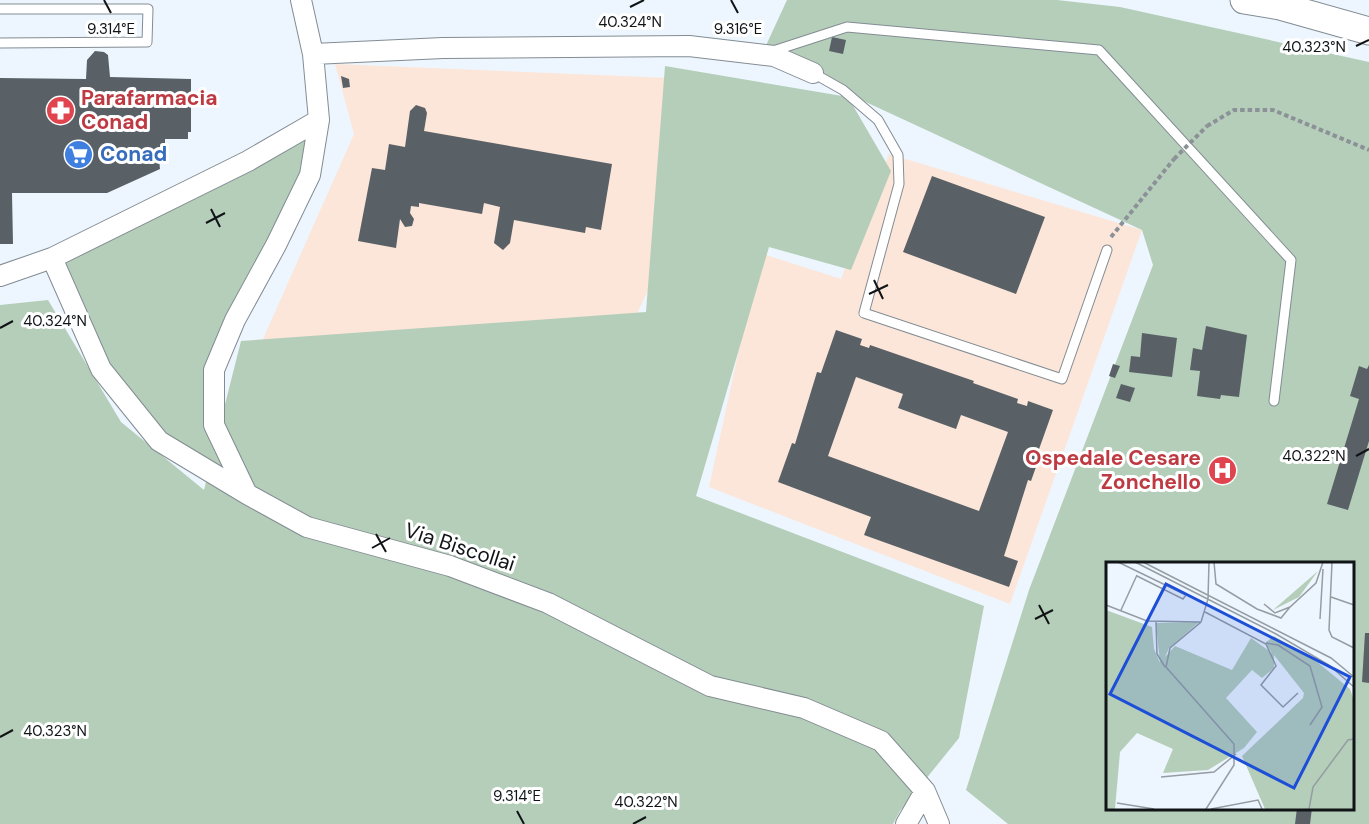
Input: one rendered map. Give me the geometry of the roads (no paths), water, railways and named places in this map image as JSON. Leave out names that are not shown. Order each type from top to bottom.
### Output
[{"type":"main road","points":[[1244,0],[1280,6],[1369,31]]},
{"type":"street","points":[[248,494],[214,425],[214,370],[235,320],[276,245],[309,175],[318,120],[313,54],[301,0]]},
{"type":"street","points":[[313,54],[443,48],[689,46],[774,56],[813,73]]},
{"type":"street","points":[[0,276],[52,258],[240,165],[318,120]]},
{"type":"street","name":"Via Biscollai","points":[[52,258],[101,369],[159,441],[307,527],[450,566],[548,603],[710,686],[804,708],[881,741],[925,791],[939,824]]},
{"type":"street","points":[[906,824],[925,791]]},
{"type":"lane","points":[[0,9],[149,4],[147,42],[0,43]]},
{"type":"lane","points":[[762,54],[847,27],[1099,50],[1291,260],[1274,401]]},
{"type":"lane","points":[[813,73],[843,90],[878,120],[898,155],[899,184],[864,313],[1062,379],[1107,250]]},
{"type":"place","name":"Parafarmacia Conad","points":[[60,110]]},
{"type":"place","name":"Conad","points":[[79,154]]},
{"type":"place","name":"Ospedale Cesare Zonchello","points":[[1222,470]]}]
